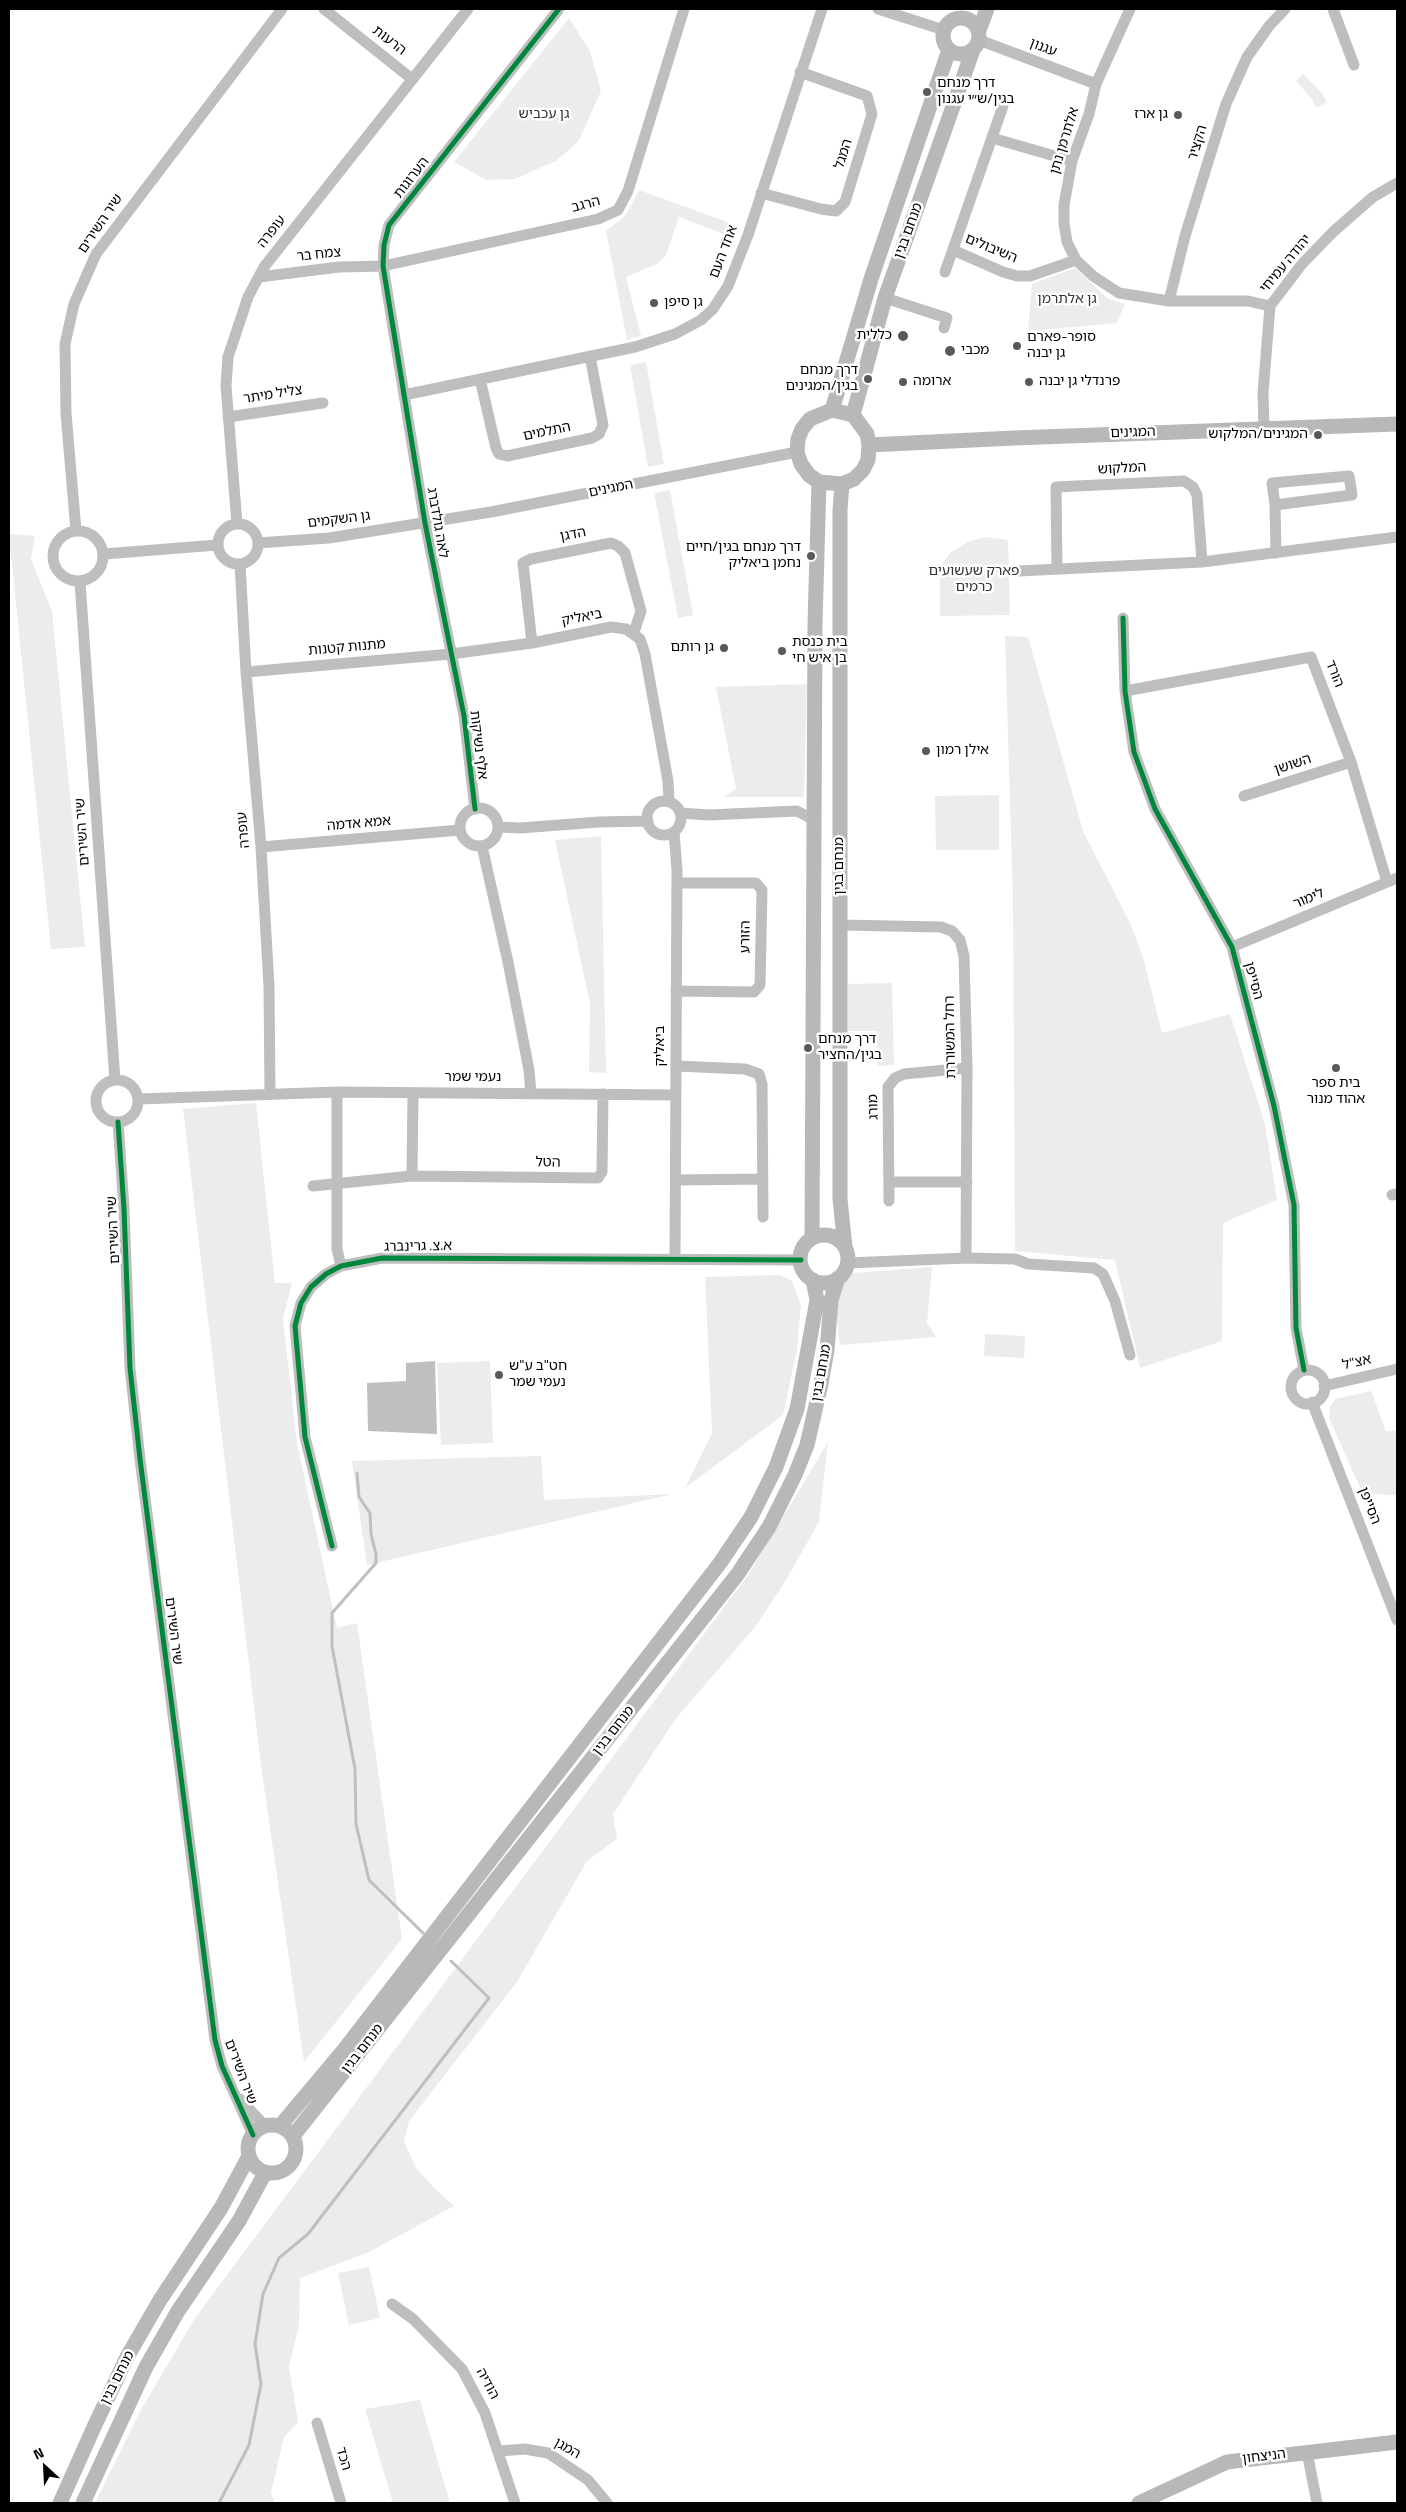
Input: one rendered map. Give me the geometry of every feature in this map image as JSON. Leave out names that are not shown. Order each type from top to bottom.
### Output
[{"type":"main road","name":"מנחם בגין","points":[[852,415],[885,298],[987,9]]},
{"type":"main road","points":[[963,13],[975,23],[977,40],[962,55],[949,50],[944,42],[944,30],[963,13]]},
{"type":"main road","name":"מנחם בגין","points":[[832,410],[871,279],[949,50]]},
{"type":"main road","points":[[832,410],[852,415],[867,434],[869,445],[868,460],[863,470],[854,479],[842,484],[819,482],[809,475],[801,464],[797,452],[798,439],[802,429],[810,419],[832,410]]},
{"type":"main road","name":"המגינים","points":[[869,445],[1397,424]]},
{"type":"main road","name":"מנחם בגין","points":[[812,1238],[814,799],[819,482]]},
{"type":"main road","name":"מנחם בגין","points":[[842,484],[840,510],[840,1199],[845,1247]]},
{"type":"main road","points":[[832,1236],[845,1247],[848,1263],[838,1278],[825,1283],[813,1280],[802,1268],[800,1260],[802,1251],[812,1238],[832,1236]]},
{"type":"main road","name":"מנחם בגין","points":[[293,2136],[738,1575],[770,1527],[795,1475],[809,1439],[827,1350],[831,1300],[838,1278]]},
{"type":"main road","name":"מנחם בגין","points":[[266,2129],[343,2051],[720,1563],[751,1517],[776,1467],[797,1408],[817,1300],[813,1280]]},
{"type":"main road","points":[[266,2129],[293,2136],[297,2153],[289,2167],[274,2174],[265,2173],[252,2164],[249,2156],[249,2141],[266,2129]]},
{"type":"main road","name":"מנחם בגין","points":[[60,2503],[127,2358],[160,2300],[221,2208],[249,2156]]},
{"type":"main road","name":"מנחם בגין","points":[[83,2503],[146,2367],[178,2311],[239,2221],[265,2173]]},
{"type":"main road","name":"הניצחון","points":[[1139,2503],[1228,2462],[1397,2442]]},
{"type":"street","name":"שיר השירים","points":[[76,531],[66,413],[64,344],[74,304],[96,254],[282,9]]},
{"type":"street","name":"הרעות","points":[[324,9],[412,79]]},
{"type":"street","name":"עופרה","points":[[237,524],[226,386],[228,357],[245,305],[258,277],[269,260],[468,9]]},
{"type":"street","name":"הערוגות","points":[[404,395],[383,266],[384,245],[389,225],[559,9]]},
{"type":"street","name":"הרגב","points":[[383,266],[598,219],[618,210],[628,191],[684,9]]},
{"type":"street","name":"אחד העם","points":[[404,395],[635,347],[667,337],[702,320],[728,286],[822,9]]},
{"type":"street","points":[[878,9],[944,30]]},
{"type":"street","name":"הקציר","points":[[1169,300],[1185,236],[1226,104],[1247,57],[1269,26],[1286,9]]},
{"type":"street","points":[[1333,9],[1354,65]]},
{"type":"street","name":"אלתרמן נתן","points":[[1127,10],[1096,84],[1089,114],[1072,161],[1064,205],[1064,223],[1068,242],[1076,260],[1093,276],[1118,293],[1169,300],[1248,301],[1270,306]]},
{"type":"street","name":"עגנון","points":[[977,40],[1096,84]]},
{"type":"street","name":"המגל","points":[[761,193],[821,209],[836,210],[845,202],[872,114],[867,96],[800,72]]},
{"type":"street","name":"השיבולים","points":[[945,272],[1003,106]]},
{"type":"street","points":[[992,138],[1072,161]]},
{"type":"street","name":"יהודה עמיחי","points":[[1264,428],[1264,363],[1270,306],[1302,264],[1333,232],[1373,198],[1397,183]]},
{"type":"street","name":"השיבולים","points":[[953,250],[1003,272],[1017,276],[1030,276],[1076,260]]},
{"type":"street","name":"צמח בר","points":[[258,277],[339,267],[383,266]]},
{"type":"street","points":[[885,298],[947,318],[944,328]]},
{"type":"street","name":"התלמים","points":[[480,379],[496,448],[499,454],[507,456],[592,438],[599,434],[603,425],[590,356]]},
{"type":"street","name":"לאה גולדברג","points":[[404,395],[424,523],[451,654]]},
{"type":"street","name":"צליל מיתר","points":[[228,417],[323,403]]},
{"type":"street","name":"המגינים","points":[[424,523],[491,512],[797,452]]},
{"type":"street","points":[[1274,505],[1352,495],[1349,476],[1272,483],[1276,553]]},
{"type":"street","name":"המלקוש","points":[[1057,569],[1056,487],[1086,485],[1184,481],[1193,487],[1197,495],[1202,562]]},
{"type":"street","name":"גן השקמים","points":[[258,543],[329,538],[424,523]]},
{"type":"street","points":[[237,524],[248,527],[254,532],[258,543],[253,556],[240,564],[229,562],[223,558],[217,545],[222,531],[237,524]]},
{"type":"street","points":[[76,531],[92,535],[98,540],[104,554],[98,573],[91,579],[80,582],[66,579],[59,573],[52,557],[54,548],[59,540],[66,534],[76,531]]},
{"type":"street","points":[[1019,571],[1202,562],[1397,537]]},
{"type":"street","name":"הדגן","points":[[532,643],[523,564],[531,559],[611,543],[618,546],[625,553],[641,611],[634,632]]},
{"type":"street","points":[[104,554],[217,545]]},
{"type":"street","name":"עופרה","points":[[240,564],[246,672],[261,847],[269,986],[270,1094]]},
{"type":"street","name":"שיר השירים","points":[[80,582],[115,1080]]},
{"type":"street","name":"הסייפן","points":[[1123,618],[1125,691],[1134,752],[1155,809],[1232,947],[1274,1106],[1294,1205],[1296,1328],[1304,1370]]},
{"type":"street","name":"ביאליק","points":[[451,654],[532,643],[611,627],[634,632]]},
{"type":"street","points":[[634,632],[640,639],[645,654],[668,780],[668,802]]},
{"type":"street","name":"מתנות קטנות","points":[[246,672],[451,654]]},
{"type":"street","name":"אלף נשיקות","points":[[451,654],[464,716],[475,809]]},
{"type":"street","name":"הורד","points":[[1125,691],[1311,657],[1351,762],[1392,880]]},
{"type":"street","name":"השושן","points":[[1244,796],[1351,762]]},
{"type":"street","points":[[797,811],[814,799]]},
{"type":"street","points":[[678,823],[674,804],[668,802],[658,803],[649,810],[648,821],[653,831],[663,835],[678,823],[710,815],[797,811],[814,820]]},
{"type":"street","points":[[475,809],[486,810],[492,813],[498,827],[495,838],[482,846],[469,844],[464,840],[460,830],[462,817],[475,809]]},
{"type":"street","points":[[498,827],[520,828],[598,822],[648,821]]},
{"type":"street","name":"ביאליק","points":[[675,1259],[676,883],[678,823]]},
{"type":"street","name":"אמא אדמה","points":[[261,847],[460,830]]},
{"type":"street","points":[[482,846],[508,962],[529,1070],[531,1094]]},
{"type":"street","name":"לימור","points":[[1232,947],[1392,880]]},
{"type":"street","name":"הזורע","points":[[676,883],[756,883],[762,890],[760,985],[754,992],[676,991]]},
{"type":"street","name":"רחל המשוררת","points":[[840,925],[941,927],[952,931],[960,940],[964,956],[967,1068],[966,1258]]},
{"type":"street","points":[[676,1066],[745,1069],[759,1074],[762,1084],[763,1217]]},
{"type":"street","name":"מורג","points":[[889,1201],[888,1087],[894,1078],[904,1074],[967,1068]]},
{"type":"street","points":[[115,1080],[128,1082],[135,1088],[139,1099],[134,1114],[129,1119],[118,1122],[106,1119],[100,1114],[96,1100],[101,1087],[115,1080]]},
{"type":"street","points":[[337,1092],[337,1249],[341,1266]]},
{"type":"street","name":"נעמי שמר","points":[[139,1099],[337,1092],[676,1095]]},
{"type":"street","points":[[412,1176],[413,1093]]},
{"type":"street","name":"הטל","points":[[313,1186],[412,1176],[598,1178],[602,1172],[603,1094]]},
{"type":"street","name":"שיר השירים","points":[[118,1122],[124,1209],[130,1368],[215,2040],[222,2066],[234,2093],[266,2129]]},
{"type":"street","points":[[676,1180],[763,1179]]},
{"type":"street","points":[[889,1182],[967,1182]]},
{"type":"street","name":"א.צ. גרינברג","points":[[332,1546],[305,1437],[295,1326],[301,1303],[311,1287],[326,1274],[341,1266],[362,1261],[392,1258],[800,1260]]},
{"type":"street","points":[[848,1263],[966,1258],[1015,1260],[1028,1264],[1094,1268],[1103,1274],[1115,1301],[1130,1355]]},
{"type":"street","name":"אצ\"ל","points":[[1324,1386],[1397,1369]]},
{"type":"street","points":[[1304,1370],[1319,1374],[1324,1386],[1320,1398],[1312,1402],[1299,1401],[1292,1392],[1292,1381],[1295,1376],[1304,1370]]},
{"type":"street","name":"הסייפן","points":[[1312,1402],[1397,1620]]},
{"type":"street","name":"הודיה","points":[[392,2304],[414,2319],[462,2369],[485,2413],[500,2451],[516,2503]]},
{"type":"street","name":"הכד","points":[[317,2423],[341,2503]]},
{"type":"street","name":"המגן","points":[[500,2451],[525,2449],[548,2453],[588,2480],[607,2503]]},
{"type":"street","points":[[1307,2452],[1317,2503]]},
{"type":"green space","name":"גן עכביש","points":[[569,18],[590,51],[601,91],[578,142],[556,161],[514,179],[486,180],[454,162]]},
{"type":"green space","points":[[1303,74],[1321,92],[1327,102],[1316,108],[1312,99],[1296,81]]},
{"type":"green space","points":[[639,190],[738,226],[735,238],[679,217],[666,255],[657,264],[626,277],[641,336],[627,340],[606,231],[625,216]]},
{"type":"green space","name":"גן אלתרמן","points":[[1075,268],[1107,298],[1125,304],[1117,323],[1028,331],[1032,284]]},
{"type":"green space","points":[[646,362],[664,464],[648,467],[630,365]]},
{"type":"green space","points":[[670,490],[693,615],[678,618],[654,493]]},
{"type":"green space","points":[[9,534],[35,536],[31,559],[52,611],[85,947],[51,949]]},
{"type":"green space","name":"פארק שעשועים כרמים","points":[[985,537],[1008,540],[1010,615],[940,616],[940,567],[950,553],[968,542]]},
{"type":"green space","points":[[1005,636],[1028,637],[1083,831],[1131,925],[1143,957],[1162,1033],[1230,1014],[1265,1124],[1277,1200],[1223,1223],[1222,1341],[1140,1368],[1115,1260],[1015,1251],[1013,902]]},
{"type":"green space","points":[[807,684],[804,797],[723,797],[736,789],[716,687]]},
{"type":"green space","points":[[999,795],[999,850],[936,850],[935,796]]},
{"type":"green space","points":[[601,836],[606,1073],[589,1072],[590,1004],[555,840]]},
{"type":"green space","points":[[892,983],[894,1065],[877,1066],[877,1031],[848,1031],[848,984]]},
{"type":"green space","points":[[256,1103],[275,1283],[292,1283],[283,1319],[297,1443],[337,1628],[357,1623],[402,1939],[304,2062],[261,1766],[183,1109]]},
{"type":"green space","points":[[932,1267],[927,1323],[936,1337],[840,1345],[836,1314],[839,1287],[852,1273]]},
{"type":"green space","points":[[780,1275],[792,1281],[801,1305],[797,1350],[783,1415],[685,1488],[712,1433],[705,1277]]},
{"type":"green space","points":[[985,1334],[1025,1336],[1024,1358],[984,1356]]},
{"type":"green space","points":[[490,1361],[493,1443],[441,1445],[437,1363]]},
{"type":"green space","points":[[1371,1391],[1386,1431],[1397,1431],[1397,1495],[1363,1494],[1329,1418],[1330,1407],[1335,1399]]},
{"type":"green space","points":[[828,1442],[819,1522],[786,1580],[756,1626],[677,1717],[613,1814],[617,1839],[587,1861],[517,1982],[409,2121],[404,2142],[416,2168],[454,2206],[369,2252],[300,2278],[299,2325],[289,2367],[298,2422],[284,2437],[271,2493],[275,2503],[95,2503],[142,2408],[195,2318],[748,1575]]},
{"type":"green space","points":[[541,1456],[544,1500],[673,1494],[367,1565],[352,1461]]},
{"type":"green space","points":[[369,2267],[380,2318],[349,2325],[338,2273]]},
{"type":"green space","points":[[420,2400],[450,2503],[393,2503],[365,2409]]},
{"type":"shaded area","points":[[435,1361],[437,1434],[368,1431],[367,1383],[406,1381],[406,1363]]},
{"type":"waterway","points":[[357,1473],[359,1497],[370,1513],[371,1534],[376,1554],[376,1563],[332,1613],[332,1646],[355,1769],[356,1824],[369,1880],[423,1933]]},
{"type":"waterway","points":[[219,2503],[249,2445],[261,2384],[255,2344],[263,2294],[279,2258],[308,2234],[489,1998],[451,1961]]},
{"type":"cycle path","points":[[475,809],[464,716],[425,523],[383,266],[384,245],[389,225],[559,9]]},
{"type":"cycle path","points":[[1123,618],[1125,691],[1134,752],[1155,809],[1232,947],[1274,1106],[1294,1205],[1296,1328],[1304,1370]]},
{"type":"cycle path","points":[[118,1122],[124,1209],[130,1368],[215,2040],[222,2066],[253,2135]]},
{"type":"cycle path","points":[[332,1546],[305,1437],[295,1326],[301,1303],[311,1287],[326,1274],[341,1266],[382,1258],[801,1260]]},
{"type":"place","name":"דרך מנחם בגין/ש״י עגנון","points":[[927,92]]},
{"type":"place","name":"גן ארז","points":[[1178,115]]},
{"type":"place","name":"גן סיפן","points":[[654,303]]},
{"type":"place","name":"כללית","points":[[903,336]]},
{"type":"place","name":"סופר-פארם גן יבנה","points":[[1017,346]]},
{"type":"place","name":"מכבי","points":[[950,351]]},
{"type":"place","name":"דרך מנחם בגין/המגינים","points":[[868,379]]},
{"type":"place","name":"ארומה","points":[[903,382]]},
{"type":"place","name":"פרנדלי גן יבנה","points":[[1029,382]]},
{"type":"place","name":"המגינים/המלקוש","points":[[1318,435]]},
{"type":"place","name":"דרך מנחם בגין/חיים נחמן ביאליק","points":[[811,556]]},
{"type":"place","name":"גן רותם","points":[[724,648]]},
{"type":"place","name":"בית כנסת בן איש חי","points":[[782,651]]},
{"type":"place","name":"אילן רמון","points":[[926,751]]},
{"type":"place","name":"דרך מנחם בגין/החציר","points":[[808,1048]]},
{"type":"place","name":"בית ספר אהוד מנור","points":[[1336,1068]]},
{"type":"place","name":"חט\"ב ע\"ש נעמי שמר","points":[[499,1375]]}]
